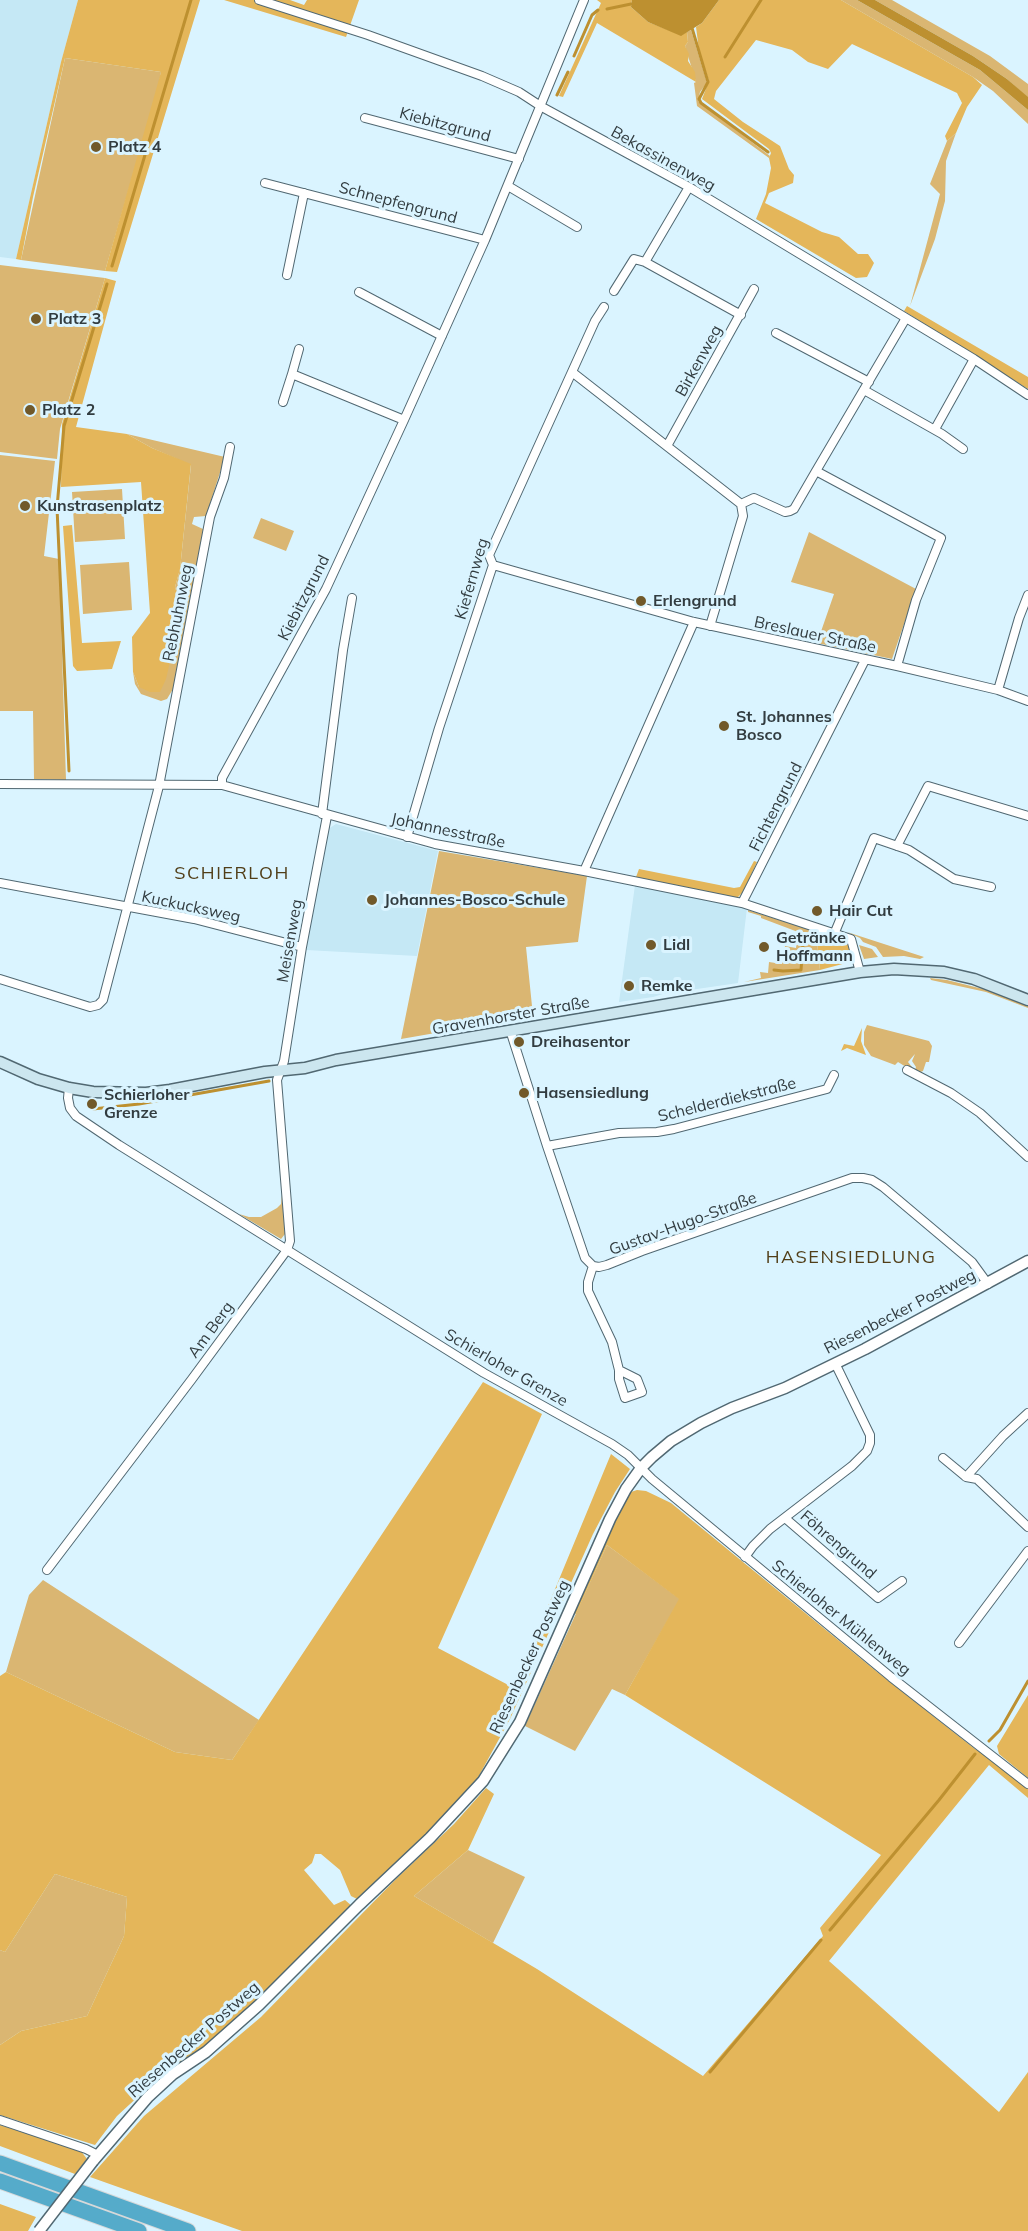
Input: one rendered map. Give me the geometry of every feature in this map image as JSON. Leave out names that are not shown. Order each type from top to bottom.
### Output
[{"type":"highway","points":[[0,2163],[188,2231]]},
{"type":"highway","points":[[0,2181],[140,2231]]},
{"type":"main road","name":"Gravenhorster Straße","points":[[0,1062],[38,1079],[69,1088],[102,1093],[146,1093],[860,972],[910,969],[944,972],[974,980],[1028,1000]]},
{"type":"street","name":"Bekassinenweg","points":[[259,0],[482,76],[519,92],[542,107],[689,187],[974,359],[1028,395]]},
{"type":"street","name":"Kiebitzgrund","points":[[222,785],[222,778],[326,589],[404,420],[542,107],[584,0]]},
{"type":"street","name":"Kiebitzgrund","points":[[365,118],[519,159]]},
{"type":"street","name":"Schnepfengrund","points":[[264,183],[485,240]]},
{"type":"street","points":[[508,186],[577,227]]},
{"type":"street","points":[[645,262],[689,187]]},
{"type":"street","points":[[287,275],[304,193]]},
{"type":"street","points":[[614,291],[634,259],[645,262],[741,315]]},
{"type":"street","name":"Birkenweg","points":[[667,446],[754,289]]},
{"type":"street","points":[[359,292],[442,336]]},
{"type":"street","name":"Kiefernweg","points":[[407,837],[439,728],[493,565],[489,555],[595,321],[604,307]]},
{"type":"street","points":[[741,504],[754,498],[785,512],[794,509],[906,318]]},
{"type":"street","points":[[776,333],[869,382]]},
{"type":"street","points":[[283,402],[299,349]]},
{"type":"street","points":[[935,429],[974,359]]},
{"type":"street","points":[[572,372],[741,504],[743,516],[710,627]]},
{"type":"street","points":[[292,374],[404,420]]},
{"type":"street","points":[[864,390],[935,429],[963,449]]},
{"type":"street","name":"Rebhuhnweg","points":[[159,786],[210,517],[224,477],[230,447]]},
{"type":"street","points":[[816,471],[941,537],[916,600],[897,666]]},
{"type":"street","name":"Breslauer Straße","points":[[493,565],[710,627],[897,666],[998,690],[1028,701]]},
{"type":"street","points":[[998,690],[1019,618],[1028,596]]},
{"type":"street","name":"Meisenweg","points":[[281,1071],[325,815],[343,650],[352,598]]},
{"type":"street","points":[[584,870],[694,622]]},
{"type":"street","name":"Fichtengrund","points":[[742,903],[865,660]]},
{"type":"street","name":"Johannesstraße","points":[[0,784],[222,785],[407,837],[495,856],[584,870],[742,903],[834,932],[853,941],[860,972]]},
{"type":"street","name":"Kuckucksweg","points":[[159,786],[127,908],[194,919],[302,947]]},
{"type":"street","points":[[897,846],[928,786],[1028,816]]},
{"type":"street","points":[[834,932],[874,838],[909,850],[954,879],[991,887]]},
{"type":"street","points":[[0,883],[127,908],[103,1000],[98,1005],[90,1006],[0,979]]},
{"type":"street","name":"Gustav-Hugo-Straße","points":[[510,1030],[585,1258],[593,1266],[599,1268],[852,1178],[863,1178],[873,1180],[883,1187],[972,1262],[988,1284]]},
{"type":"street","points":[[281,1071],[277,1080],[290,1241],[287,1250]]},
{"type":"street","points":[[907,1071],[951,1093],[980,1113],[1028,1157]]},
{"type":"street","name":"Schelderdiekstraße","points":[[547,1146],[619,1133],[674,1129],[827,1089],[834,1075]]},
{"type":"street","name":"Schierloher Grenze","points":[[69,1088],[70,1108],[76,1116],[119,1145],[484,1373],[612,1444],[641,1468]]},
{"type":"street","name":"Am Berg","points":[[47,1570],[287,1250]]},
{"type":"street","name":"Riesenbecker Postweg","points":[[39,2231],[96,2158],[148,2097],[173,2074],[206,2052],[259,2006],[359,1905],[430,1838],[483,1781],[520,1722],[610,1519],[626,1489],[641,1468],[671,1441],[701,1423],[732,1408],[785,1388],[1028,1262]]},
{"type":"street","points":[[593,1266],[588,1291],[607,1329],[620,1370]]},
{"type":"street","name":"Föhrengrund","points":[[746,1557],[764,1534],[852,1466],[867,1451],[870,1435],[835,1363]]},
{"type":"street","points":[[966,1477],[1003,1436],[1028,1413]]},
{"type":"street","points":[[943,1458],[966,1477],[977,1479],[1028,1527]]},
{"type":"street","name":"Schierloher Mühlenweg","points":[[641,1468],[891,1677],[1028,1784]]},
{"type":"street","name":"Föhrengrund","points":[[785,1518],[878,1598],[902,1581]]},
{"type":"street","points":[[959,1643],[1028,1551]]},
{"type":"street","points":[[0,2120],[86,2149],[96,2158]]},
{"type":"shaded area","points":[[0,0],[78,0],[61,62],[16,259],[0,257]]},
{"type":"shaded area","points":[[78,0],[200,0],[117,272],[105,271],[161,72],[65,58],[21,260],[16,259],[61,62]]},
{"type":"shaded area","points":[[224,0],[290,0],[304,5],[307,0],[359,0],[346,37]]},
{"type":"shaded area","points":[[597,0],[632,0],[631,7],[648,22],[681,35],[687,32],[688,42],[685,46],[689,54],[688,61],[695,72],[696,82],[597,23],[563,97],[559,96],[601,3]]},
{"type":"shaded area","points":[[632,0],[719,0],[702,23],[681,36],[648,22],[631,7]]},
{"type":"shaded area","points":[[719,0],[841,0],[973,77],[982,85],[967,107],[956,133],[947,141],[945,136],[962,103],[957,93],[852,44],[828,69],[808,62],[792,50],[756,40],[716,91],[714,99],[743,122],[780,146],[789,169],[794,175],[793,183],[769,193],[765,203],[822,232],[839,237],[858,254],[868,254],[874,263],[867,277],[856,278],[756,219],[766,194],[771,168],[769,158],[771,153],[769,149],[702,99],[709,81],[699,50],[696,27],[702,23]]},
{"type":"shaded area","points":[[841,0],[857,0],[980,70],[1028,110],[1028,124],[993,91],[973,77]]},
{"type":"shaded area","points":[[857,0],[875,0],[973,56],[1007,79],[1028,97],[1028,110],[980,70]]},
{"type":"shaded area","points":[[875,0],[892,0],[990,56],[1028,84],[1028,98],[1007,79],[973,56]]},
{"type":"shaded area","points":[[691,30],[707,83],[700,92],[698,101],[770,156],[769,158],[697,106],[694,83],[696,82],[685,46],[688,42],[687,32]]},
{"type":"shaded area","name":"Platz 4","points":[[65,58],[161,72],[105,271],[21,260]]},
{"type":"shaded area","points":[[956,133],[946,161],[945,201],[935,239],[910,306],[940,194],[930,184],[947,141]]},
{"type":"shaded area","points":[[0,265],[105,278],[60,429],[57,459],[0,452]]},
{"type":"shaded area","points":[[105,278],[116,281],[76,427],[127,434],[152,448],[191,464],[180,569],[175,587],[182,610],[166,679],[160,692],[150,692],[139,687],[133,672],[132,637],[150,613],[141,482],[61,487],[62,424]]},
{"type":"shaded area","points":[[907,306],[1028,377],[1028,389],[904,311]]},
{"type":"shaded area","points":[[127,434],[225,457],[206,516],[194,517],[192,524],[203,529],[202,538],[176,684],[167,699],[161,701],[141,694],[135,684],[133,672],[139,687],[182,610],[175,587],[180,569],[191,465]]},
{"type":"shaded area","points":[[0,455],[55,461],[44,556],[59,559],[66,780],[34,779],[33,711],[0,711]]},
{"type":"shaded area","points":[[122,489],[125,539],[75,542],[72,492]]},
{"type":"shaded area","points":[[261,518],[294,531],[286,551],[253,538]]},
{"type":"shaded area","points":[[72,525],[82,643],[121,641],[112,669],[77,671],[73,666],[63,526]]},
{"type":"shaded area","points":[[809,532],[916,589],[892,659],[817,643],[834,594],[791,582]]},
{"type":"shaded area","points":[[129,562],[132,610],[83,614],[80,565]]},
{"type":"shaded area","name":"Johannes-Bosco-Schule","points":[[336,824],[438,851],[417,956],[306,950],[328,829]]},
{"type":"shaded area","points":[[439,851],[587,876],[578,942],[526,947],[533,1016],[401,1039]]},
{"type":"shaded area","points":[[754,861],[757,862],[743,892],[737,898],[636,877],[639,869],[734,888],[740,887]]},
{"type":"shaded area","points":[[635,885],[747,908],[738,983],[619,1002]]},
{"type":"shaded area","points":[[748,910],[816,932],[820,970],[744,982],[761,978],[760,972],[768,973],[769,962],[782,964],[785,946],[796,948],[798,932],[761,918]]},
{"type":"shaded area","points":[[816,932],[845,941],[849,945],[850,962],[820,970]]},
{"type":"shaded area","points":[[847,932],[924,957],[920,959],[904,956],[883,957],[876,947]]},
{"type":"shaded area","points":[[859,945],[872,949],[878,957],[864,959]]},
{"type":"shaded area","points":[[930,978],[987,990],[1028,1005],[1028,1008],[986,992]]},
{"type":"shaded area","points":[[867,1025],[929,1041],[932,1046],[929,1062],[926,1062],[923,1071],[918,1073],[915,1070],[916,1067],[912,1061],[915,1054],[908,1062],[912,1067],[911,1070],[898,1062],[895,1065],[871,1056],[864,1045],[864,1032]]},
{"type":"shaded area","points":[[862,1028],[861,1041],[866,1055],[847,1048],[841,1051],[844,1044],[854,1046]]},
{"type":"shaded area","points":[[282,1194],[285,1234],[281,1239],[239,1214],[261,1217],[281,1204]]},
{"type":"shaded area","points":[[483,1382],[542,1414],[438,1648],[514,1688],[611,1454],[630,1469],[593,1534],[510,1719],[475,1783],[359,1900],[351,1896],[340,1870],[321,1854],[315,1854],[312,1863],[304,1870],[334,1905],[345,1900],[352,1906],[234,2022],[208,2044],[167,2070],[117,2116],[95,2145],[0,2115],[0,2045],[21,2031],[87,2016],[124,1936],[127,1897],[55,1874],[5,1952],[0,1950],[0,1676],[6,1672],[175,1752],[232,1760]]},
{"type":"shaded area","points":[[646,1491],[671,1503],[876,1671],[975,1749],[991,1758],[1028,1787],[1028,1798],[989,1765],[829,1961],[999,2112],[1028,2072],[1028,2231],[242,2231],[90,2177],[144,2116],[261,2017],[394,1881],[454,1824],[486,1788],[494,1794],[468,1850],[414,1896],[537,1969],[703,2076],[823,1936],[820,1928],[881,1855],[625,1695],[679,1599],[607,1545],[576,1614],[573,1613],[626,1498],[631,1492]]},
{"type":"shaded area","points":[[607,1545],[680,1599],[625,1695],[612,1689],[575,1751],[525,1726]]},
{"type":"shaded area","points":[[43,1580],[259,1720],[232,1760],[175,1752],[6,1672],[29,1595]]},
{"type":"shaded area","points":[[1028,1695],[1028,1778],[999,1754],[997,1746]]},
{"type":"shaded area","points":[[468,1850],[525,1877],[493,1943],[414,1896]]},
{"type":"shaded area","points":[[55,1874],[127,1897],[124,1936],[87,2016],[21,2031],[0,2045],[0,1950],[5,1952]]},
{"type":"shaded area","points":[[0,2125],[81,2151],[87,2159],[75,2174],[0,2146]]},
{"type":"shaded area","points":[[0,2204],[36,2217],[28,2231],[0,2231]]},
{"type":"waterway","points":[[112,266],[191,0]]},
{"type":"waterway","points":[[725,57],[761,0]]},
{"type":"waterway","points":[[607,9],[631,4]]},
{"type":"waterway","points":[[574,56],[592,15],[598,10]]},
{"type":"waterway","points":[[692,28],[708,82],[699,99],[701,103],[768,152]]},
{"type":"waterway","points":[[557,95],[568,72]]},
{"type":"waterway","points":[[69,771],[57,508],[64,426],[107,284]]},
{"type":"waterway","points":[[774,970],[801,970],[803,944]]},
{"type":"waterway","points":[[93,1109],[139,1104],[269,1081]]},
{"type":"waterway","points":[[989,1741],[1000,1730],[1028,1681]]},
{"type":"waterway","points":[[830,1930],[975,1754]]},
{"type":"waterway","points":[[710,2072],[821,1940]]},
{"type":"place","name":"Platz 4","points":[[96,147]]},
{"type":"place","name":"Platz 3","points":[[36,319]]},
{"type":"place","name":"Platz 2","points":[[30,410]]},
{"type":"place","name":"Kunstrasenplatz","points":[[25,506]]},
{"type":"place","name":"Erlengrund","points":[[641,601]]},
{"type":"place","name":"St. Johannes Bosco","points":[[724,726]]},
{"type":"place","name":"Johannes-Bosco-Schule","points":[[372,900]]},
{"type":"place","name":"Hair Cut","points":[[817,911]]},
{"type":"place","name":"Lidl","points":[[651,945]]},
{"type":"place","name":"Getränke Hoffmann","points":[[764,947]]},
{"type":"place","name":"Remke","points":[[629,986]]},
{"type":"place","name":"Dreihasentor","points":[[519,1042]]},
{"type":"place","name":"Hasensiedlung","points":[[524,1093]]},
{"type":"place","name":"Schierloher Grenze","points":[[92,1104]]},
{"type":"district","name":"SCHIERLOH","points":[[232,874]]},
{"type":"district","name":"HASENSIEDLUNG","points":[[851,1258]]}]
